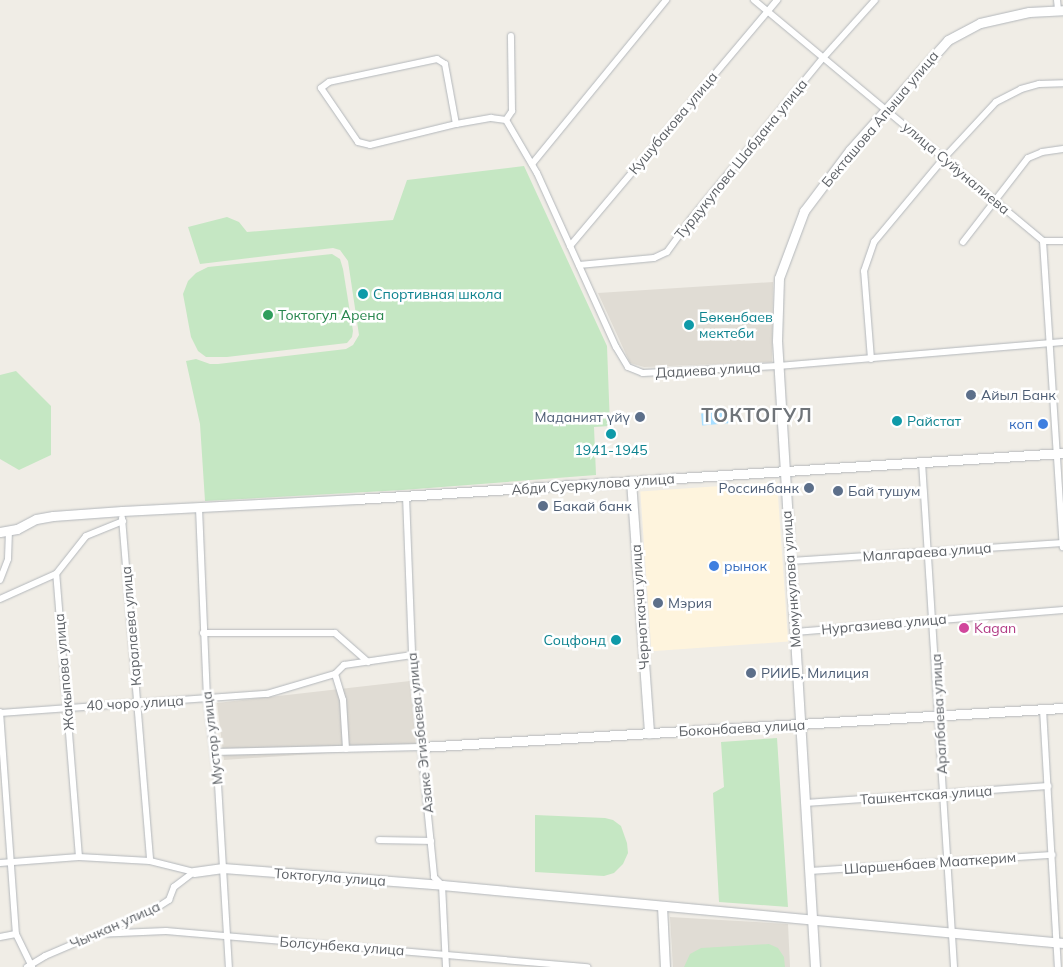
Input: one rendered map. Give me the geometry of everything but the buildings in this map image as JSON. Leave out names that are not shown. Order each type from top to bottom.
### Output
[{"type":"street","points":[[532,164],[666,0]]},
{"type":"street","name":"улица Суйуналиева","points":[[754,0],[1043,241]]},
{"type":"street","name":"Кушубакова улица","points":[[570,246],[777,0]]},
{"type":"street","name":"Турдукулова Шабдана улица","points":[[579,265],[654,258],[667,252],[691,219],[824,58],[875,0]]},
{"type":"street","points":[[1058,0],[1060,10]]},
{"type":"street","name":"Бекташова Апыша улица","points":[[777,341],[779,278],[804,211],[850,150],[948,40],[980,23],[1030,12],[1060,10]]},
{"type":"street","points":[[456,124],[445,64],[437,59],[330,82],[321,88],[358,142],[370,144],[491,118],[506,120],[512,111],[511,36]]},
{"type":"street","points":[[871,358],[864,271],[874,242],[944,158],[996,102],[1021,89],[1039,84],[1063,83]]},
{"type":"street","name":"Дадиева улица","points":[[506,120],[532,164],[616,347],[628,367],[643,372],[778,366],[1063,342]]},
{"type":"street","points":[[963,242],[996,202],[1028,158],[1042,152],[1063,149]]},
{"type":"street","points":[[1063,241],[1043,241],[1060,453],[1063,547]]},
{"type":"street","name":"Момункулова улица","points":[[777,341],[815,967]]},
{"type":"street","name":"Абди Суеркулова улица","points":[[3,532],[16,529],[36,519],[53,516],[406,496],[1060,453]]},
{"type":"street","name":"Аралбаева улица","points":[[922,462],[954,967]]},
{"type":"street","name":"Черноткача улица","points":[[631,481],[649,733]]},
{"type":"street","name":"Азаке Эгизбаева улица","points":[[406,496],[412,655],[434,877],[442,885],[446,967]]},
{"type":"street","name":"Мустор улица","points":[[199,508],[207,699],[214,752],[229,967]]},
{"type":"street","name":"Каралаева улица","points":[[122,511],[150,861]]},
{"type":"street","points":[[0,599],[56,574],[86,536],[123,521]]},
{"type":"street","points":[[0,580],[8,559],[3,532]]},
{"type":"street","name":"Малгараева улица","points":[[790,561],[1063,542]]},
{"type":"street","name":"Жакыпова улица","points":[[56,574],[79,857]]},
{"type":"street","name":"Нургазиева улица","points":[[794,632],[1063,610]]},
{"type":"street","points":[[203,633],[335,633],[368,662]]},
{"type":"street","name":"40 чоро улица","points":[[0,713],[267,694],[335,674],[344,665],[412,655]]},
{"type":"street","points":[[335,674],[343,700],[346,749]]},
{"type":"street","name":"Боконбаева улица","points":[[421,747],[1063,708]]},
{"type":"street","points":[[1044,710],[1052,855],[1060,943],[1058,967]]},
{"type":"street","points":[[0,713],[16,934],[30,966]]},
{"type":"street","points":[[214,752],[421,747]]},
{"type":"street","name":"Ташкентская улица","points":[[805,804],[1048,786]]},
{"type":"street","points":[[379,840],[431,841]]},
{"type":"street","name":"Шаршенбаев Мааткерим","points":[[809,871],[1052,855]]},
{"type":"street","name":"Токтогула улица","points":[[0,863],[79,857],[150,861],[194,872],[223,868],[442,885],[1060,943]]},
{"type":"street","name":"Чычкан улица","points":[[30,966],[45,956],[169,900],[174,887],[194,872]]},
{"type":"street","points":[[662,906],[665,967]]},
{"type":"street","name":"Болсунбека улица","points":[[96,934],[166,931],[227,938],[446,954],[587,967]]},
{"type":"street","points":[[0,937],[16,934]]},
{"type":"shaded area","points":[[773,282],[772,362],[644,367],[630,363],[598,293]]},
{"type":"shaded area","name":"рынок","points":[[777,482],[788,642],[651,651],[640,492]]},
{"type":"shaded area","points":[[410,681],[416,747],[224,760],[217,703]]},
{"type":"shaded area","points":[[670,917],[788,924],[790,967],[673,967]]},
{"type":"green space","points":[[524,166],[607,346],[610,426],[594,427],[596,475],[403,490],[205,501],[200,424],[186,361],[196,359],[210,364],[218,364],[346,349],[353,345],[359,335],[348,261],[340,250],[333,248],[200,264],[188,227],[227,217],[239,222],[247,232],[393,220],[407,180]]},
{"type":"green space","name":"Токтогул Арена","points":[[332,254],[340,259],[343,269],[353,331],[352,337],[347,343],[227,357],[206,357],[198,351],[191,337],[183,294],[188,281],[196,273],[208,267]]},
{"type":"green space","points":[[16,371],[51,406],[51,455],[19,470],[0,459],[0,375]]},
{"type":"green space","points":[[777,738],[788,907],[719,902],[713,793],[724,787],[721,742]]},
{"type":"green space","points":[[535,815],[613,820],[621,826],[627,843],[628,853],[623,864],[614,873],[604,876],[535,872]]},
{"type":"green space","points":[[769,944],[778,948],[784,957],[785,967],[684,967],[690,954],[701,948]]},
{"type":"water","points":[[729,411],[730,423],[702,425],[701,413]]},
{"type":"place","name":"Спортивная школа","points":[[363,294]]},
{"type":"place","name":"Токтогул Арена","points":[[268,315]]},
{"type":"place","name":"Бөкөнбаев мектеби","points":[[689,325]]},
{"type":"place","name":"Айыл Банк","points":[[971,395]]},
{"type":"place","name":"Маданият үйү","points":[[640,417]]},
{"type":"place","name":"Райстат","points":[[897,421]]},
{"type":"place","name":"коп","points":[[1043,424]]},
{"type":"place","name":"1941-1945","points":[[611,434]]},
{"type":"place","name":"Россинбанк","points":[[809,488]]},
{"type":"place","name":"Бай тушум","points":[[838,491]]},
{"type":"place","name":"Бакай банк","points":[[543,506]]},
{"type":"place","name":"рынок","points":[[714,566]]},
{"type":"place","name":"Мэрия","points":[[658,603]]},
{"type":"place","name":"Kagan","points":[[964,628]]},
{"type":"place","name":"Соцфонд","points":[[616,640]]},
{"type":"place","name":"РИИБ, Милиция","points":[[751,673]]},
{"type":"district","name":"ТОКТОГУЛ","points":[[757,416]]}]
